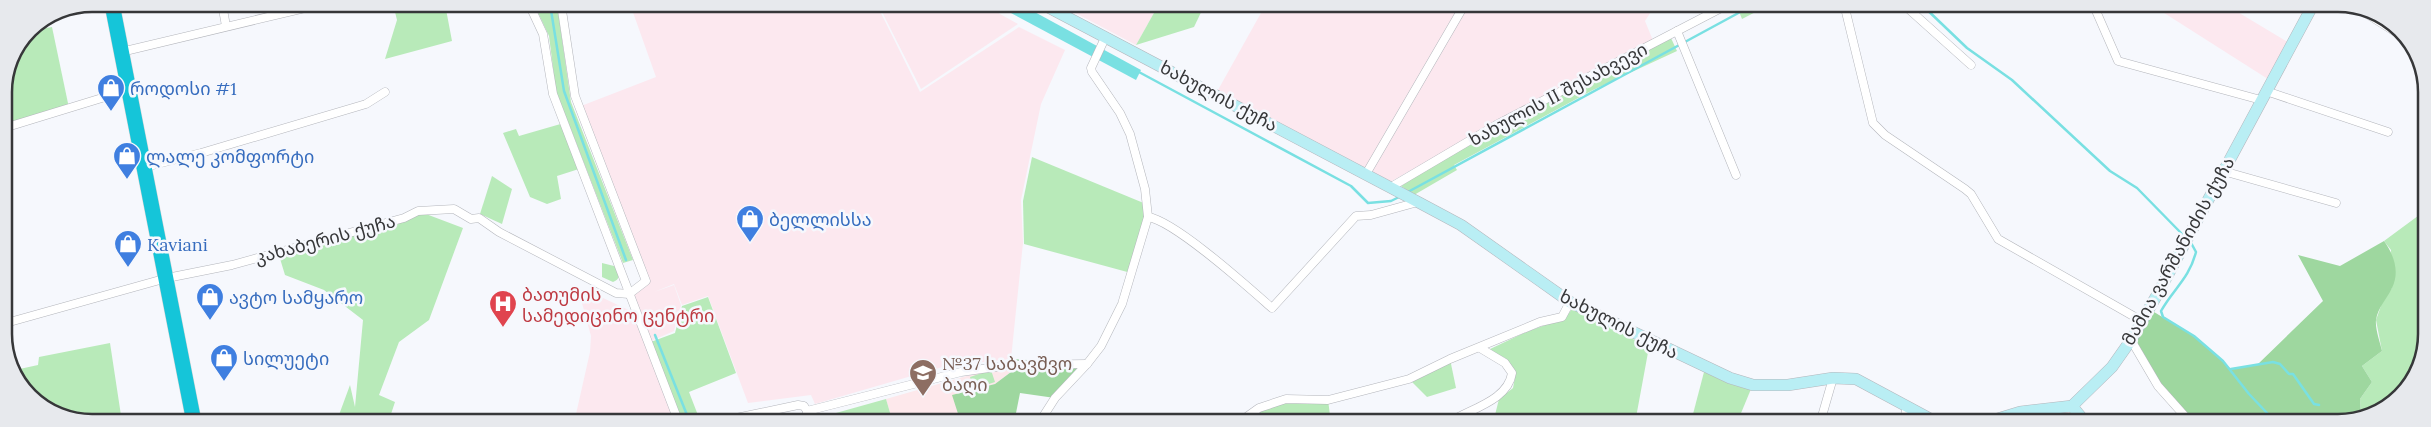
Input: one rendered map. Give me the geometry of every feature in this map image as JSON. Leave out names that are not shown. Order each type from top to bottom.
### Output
[{"type":"highway","points":[[114,12],[192,414]]},
{"type":"street","points":[[223,12],[226,26]]},
{"type":"street","points":[[121,52],[287,12]]},
{"type":"street","points":[[533,12],[543,34],[554,94],[597,203],[628,294],[675,414]]},
{"type":"street","points":[[562,12],[575,96],[646,281],[628,294]]},
{"type":"street","name":"ხახულის ქუჩა","points":[[1063,12],[1105,38],[1461,225],[1570,302],[1730,378],[1753,385],[1788,385],[1834,378]]},
{"type":"street","points":[[1366,174],[1460,12]]},
{"type":"street","name":"ხახულის II შესახვევი","points":[[1392,188],[1496,125],[1714,12]]},
{"type":"street","points":[[1846,12],[1873,123],[1886,135],[1971,194],[1998,239],[2142,321]]},
{"type":"street","points":[[1913,12],[1971,65]]},
{"type":"street","points":[[2097,12],[2118,61],[2263,96],[2388,132]]},
{"type":"street","name":"მამია ვარშანიძის ქუჩა","points":[[2072,406],[2108,371],[2142,321],[2309,12]]},
{"type":"street","points":[[1677,31],[1736,175]]},
{"type":"street","points":[[1045,414],[1055,398],[1101,346],[1122,304],[1148,217],[1143,180],[1130,134],[1120,113],[1092,72],[1093,64],[1105,38]]},
{"type":"street","points":[[12,126],[128,90]]},
{"type":"street","points":[[145,166],[201,153],[366,104],[386,92]]},
{"type":"street","points":[[2223,171],[2336,203]]},
{"type":"street","points":[[1148,217],[1155,218],[1176,231],[1229,271],[1272,308],[1356,216],[1371,215],[1415,200]]},
{"type":"street","name":"კახაბერის ქუჩა","points":[[12,320],[167,278],[232,265],[404,218],[418,211],[454,210],[471,219],[479,218],[499,232],[616,293],[628,294]]},
{"type":"street","points":[[1251,414],[1259,408],[1286,399],[1328,400],[1409,380],[1450,359],[1540,322],[1562,316],[1570,302]]},
{"type":"street","points":[[2130,340],[2158,386],[2183,414]]},
{"type":"street","points":[[1465,414],[1500,395],[1510,383],[1512,373],[1505,363],[1480,348]]},
{"type":"street","points":[[808,411],[961,372],[1010,365],[1087,364]]},
{"type":"street","points":[[1823,414],[1834,378],[1856,379],[1921,414]]},
{"type":"street","points":[[755,414],[798,405],[804,406],[808,414]]},
{"type":"street","points":[[2013,414],[2072,406],[2079,414]]},
{"type":"street","points":[[1905,414],[1907,407]]},
{"type":"shaded area","points":[[633,12],[880,12],[920,92],[1019,27],[1065,50],[1041,104],[1021,200],[1023,243],[1011,359],[946,366],[815,404],[811,395],[748,403],[708,296],[682,305],[674,284],[654,292],[674,285],[681,305],[674,331],[649,342],[630,294],[648,282],[581,106],[656,77]]},
{"type":"shaded area","points":[[882,12],[996,12],[1018,24],[921,89]]},
{"type":"shaded area","points":[[1074,12],[1155,12],[1136,45]]},
{"type":"shaded area","points":[[1262,12],[1460,12],[1366,168],[1218,90]]},
{"type":"shaded area","points":[[1464,12],[1651,12],[1645,21],[1654,43],[1611,65],[1606,63],[1390,182],[1372,172]]},
{"type":"shaded area","points":[[2163,12],[2238,12],[2291,44],[2271,81]]},
{"type":"shaded area","points":[[588,291],[633,312],[675,414],[576,414],[590,352],[591,336],[579,292]]},
{"type":"shaded area","name":"№37 საბავშვო ბაღი","points":[[991,369],[1015,369],[995,384],[953,395],[958,414],[890,414],[886,399]]},
{"type":"green space","points":[[395,12],[447,12],[452,41],[385,59],[397,20]]},
{"type":"green space","points":[[538,12],[558,12],[571,102],[633,260],[623,263],[556,91],[549,36]]},
{"type":"green space","points":[[1155,12],[1201,12],[1194,27],[1136,45]]},
{"type":"green space","points":[[1739,12],[1756,12],[1742,19]]},
{"type":"green space","points":[[52,27],[69,108],[12,126],[12,93],[14,77],[19,62],[26,48],[45,28]]},
{"type":"green space","points":[[1671,38],[1677,51],[1593,90],[1454,165],[1457,170],[1414,195],[1401,186],[1498,124]]},
{"type":"green space","points":[[564,123],[582,168],[557,176],[561,199],[547,204],[530,197],[503,133],[516,129],[519,136]]},
{"type":"green space","points":[[1032,157],[1146,204],[1148,217],[1131,273],[1024,244],[1023,201]]},
{"type":"green space","points":[[492,176],[512,189],[502,224],[480,214]]},
{"type":"green space","points":[[418,211],[463,228],[429,320],[399,342],[379,395],[395,402],[391,414],[339,414],[350,385],[355,407],[363,320],[324,290],[285,275],[278,252]]},
{"type":"green space","points":[[2418,216],[2418,345],[2414,360],[2402,383],[2391,395],[2378,404],[2361,411],[2360,399],[2372,382],[2362,366],[2382,351],[2376,320],[2383,300],[2392,288],[2391,250],[2384,241]]},
{"type":"green space","points":[[2384,241],[2391,252],[2396,270],[2392,288],[2376,320],[2382,351],[2362,366],[2372,382],[2360,399],[2361,411],[2338,414],[2183,414],[2158,386],[2131,340],[2149,309],[2194,336],[2231,369],[2258,364],[2323,301],[2298,255],[2340,266]]},
{"type":"green space","points":[[602,263],[618,267],[619,276],[613,282],[602,277]]},
{"type":"green space","points":[[708,297],[736,373],[689,392],[698,414],[676,414],[648,343],[675,333],[682,306]]},
{"type":"green space","points":[[1572,309],[1649,347],[1637,414],[1495,414],[1499,399],[1513,388],[1516,372],[1505,358],[1488,350],[1526,332],[1565,318]]},
{"type":"green space","points":[[110,343],[121,414],[82,414],[72,412],[53,404],[40,395],[32,387],[21,369],[38,365],[39,357]]},
{"type":"green space","points":[[1014,359],[1087,364],[1055,398],[1020,393],[1016,414],[958,414],[952,395],[995,384],[1015,369]]},
{"type":"green space","points":[[1450,359],[1456,388],[1427,397],[1409,379]]},
{"type":"green space","points":[[991,370],[995,382],[974,389],[970,377]]},
{"type":"green space","points":[[1704,372],[1751,389],[1741,414],[1693,414]]},
{"type":"green space","points":[[886,399],[890,414],[832,414]]},
{"type":"green space","points":[[1286,399],[1328,400],[1330,414],[1251,414],[1259,408]]},
{"type":"water","points":[[1009,12],[1035,12],[1141,70],[1136,80]]},
{"type":"waterway","points":[[551,12],[564,91],[626,260]]},
{"type":"waterway","points":[[1406,193],[1740,12]]},
{"type":"waterway","points":[[1929,12],[1967,48],[2012,80],[2110,171],[2137,188],[2184,236]]},
{"type":"waterway","points":[[1137,71],[1351,186],[1368,203],[1391,201],[1399,197]]},
{"type":"waterway","points":[[2190,241],[2196,252],[2193,261],[2161,311],[2163,317],[2194,336],[2223,361],[2249,394],[2268,414]]},
{"type":"waterway","points":[[655,335],[687,414]]},
{"type":"waterway","points":[[2231,369],[2273,362],[2280,364],[2289,374],[2293,374],[2314,404],[2319,405]]},
{"type":"place","name":"როდოსი #1","points":[[111,112]]},
{"type":"place","name":"ლალე კომფორტი","points":[[127,180]]},
{"type":"place","name":"ბელლისსა","points":[[750,243]]},
{"type":"place","name":"Kaviani","points":[[128,268]]},
{"type":"place","name":"ავტო სამყარო","points":[[210,321]]},
{"type":"place","name":"ბათუმის სამედიცინო ცენტრი","points":[[503,328]]},
{"type":"place","name":"სილუეტი","points":[[224,382]]},
{"type":"place","name":"№37 საბავშვო ბაღი","points":[[923,397]]}]
